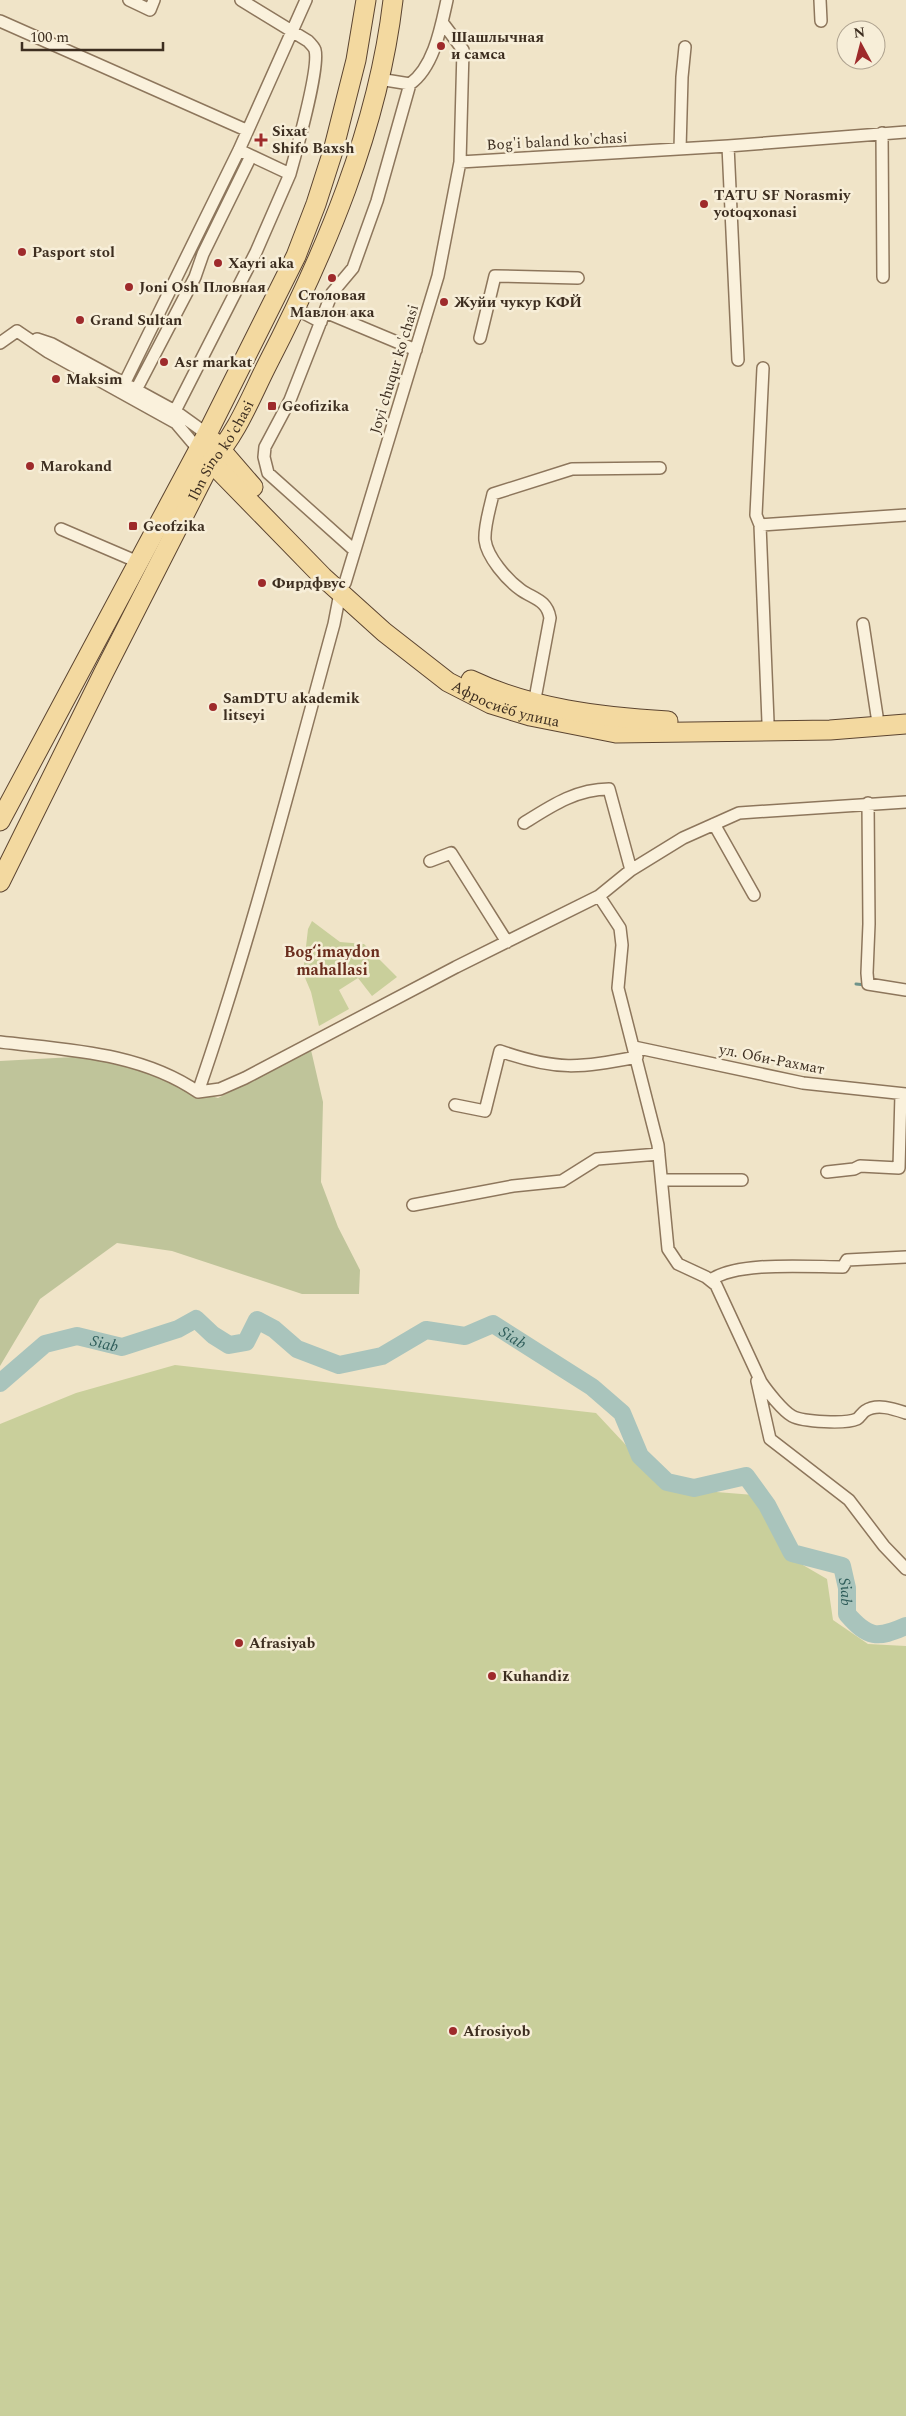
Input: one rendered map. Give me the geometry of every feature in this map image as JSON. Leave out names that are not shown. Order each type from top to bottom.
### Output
[{"type":"main road","name":"Ibn Sino ko'chasi","points":[[0,882],[104,672],[210,449],[296,256],[316,204],[356,60],[366,0]]},
{"type":"main road","name":"Ibn Sino ko'chasi","points":[[0,821],[138,562],[296,309],[336,220],[379,79],[389,38],[393,0]]},
{"type":"main road","name":"Афросиёб улица","points":[[210,449],[384,632],[448,682],[491,704],[530,716],[616,733],[821,730],[906,724]]},
{"type":"main road","name":"Афросиёб улица","points":[[342,588],[455,673],[496,692],[534,704],[618,718],[691,723],[768,722],[906,714]]},
{"type":"street","points":[[129,0],[150,10],[154,0]]},
{"type":"street","points":[[175,411],[256,252],[290,174],[316,58],[315,48],[308,41],[241,0]]},
{"type":"street","points":[[124,384],[238,150],[306,0]]},
{"type":"street","points":[[354,550],[268,473],[264,457],[265,447],[290,400],[332,293],[353,268],[377,201],[410,84],[419,78],[425,68],[442,22],[446,0]]},
{"type":"street","points":[[820,0],[821,21]]},
{"type":"street","points":[[0,21],[246,130]]},
{"type":"street","points":[[442,22],[463,50],[460,162]]},
{"type":"street","points":[[680,149],[681,85],[685,48]]},
{"type":"street","points":[[379,79],[410,84]]},
{"type":"street","name":"Bog'i baland ko'chasi","points":[[460,162],[728,146],[906,132]]},
{"type":"street","points":[[882,133],[883,278]]},
{"type":"street","points":[[728,146],[738,360]]},
{"type":"street","points":[[238,150],[290,174]]},
{"type":"street","points":[[136,390],[195,277],[203,254],[251,156]]},
{"type":"street","name":"Joyi chuqur ko'chasi","points":[[198,1092],[218,1034],[279,824],[334,624],[342,588],[438,276],[460,162]]},
{"type":"street","points":[[480,338],[494,276],[578,278]]},
{"type":"street","points":[[296,309],[416,350]]},
{"type":"street","points":[[17,331],[48,352],[176,423],[210,449]]},
{"type":"street","points":[[17,331],[52,344],[175,411],[210,449]]},
{"type":"street","points":[[0,343],[17,331]]},
{"type":"street","points":[[763,368],[756,514],[760,524],[768,722]]},
{"type":"street","points":[[534,704],[550,618],[549,610],[544,602],[512,582],[487,550],[485,538],[493,494],[572,469],[660,468]]},
{"type":"street","points":[[760,524],[906,515]]},
{"type":"street","points":[[61,529],[138,562]]},
{"type":"street","points":[[863,624],[877,716]]},
{"type":"street","points":[[524,823],[567,797],[597,789],[609,790],[631,870]]},
{"type":"street","points":[[0,1042],[111,1055],[180,1079],[198,1092],[220,1088],[246,1078],[599,896],[631,870],[683,838],[739,813],[906,802]]},
{"type":"street","points":[[868,803],[870,924],[868,984],[906,990]]},
{"type":"street","points":[[714,824],[754,895]]},
{"type":"street","points":[[430,861],[451,853],[507,942]]},
{"type":"street","points":[[599,896],[620,928],[622,945],[618,988],[636,1052],[659,1154],[663,1180],[666,1239],[672,1257],[687,1269],[711,1280],[720,1291],[756,1371],[768,1392],[792,1416],[826,1421],[845,1420],[857,1418],[866,1410],[878,1407],[906,1413]]},
{"type":"street","points":[[455,1106],[485,1111],[500,1051],[529,1061],[560,1067],[589,1066],[636,1052]]},
{"type":"street","name":"ул. Оби-Рахмат","points":[[636,1052],[803,1083],[904,1094]]},
{"type":"street","points":[[827,1172],[854,1169],[860,1166],[902,1169],[904,1094]]},
{"type":"street","points":[[413,1205],[514,1186],[562,1181],[597,1160],[659,1154]]},
{"type":"street","points":[[663,1180],[742,1180]]},
{"type":"street","points":[[711,1280],[720,1274],[744,1268],[843,1267],[847,1260],[906,1257]]},
{"type":"street","points":[[756,1371],[770,1439],[849,1500],[884,1546],[906,1569]]},
{"type":"green space","points":[[312,921],[340,942],[364,944],[397,977],[372,996],[358,978],[339,990],[349,1009],[319,1026],[311,992],[303,973],[308,929]]},
{"type":"green space","points":[[311,1050],[323,1102],[321,1182],[338,1227],[360,1270],[359,1294],[302,1294],[172,1251],[117,1243],[40,1299],[0,1366],[0,1061],[111,1055],[182,1087],[218,1098]]},
{"type":"green space","name":"Afrosiyob","points":[[175,1365],[596,1413],[666,1488],[754,1495],[784,1554],[827,1579],[833,1620],[868,1644],[906,1646],[906,2416],[0,2416],[0,1424],[76,1393]]},
{"type":"waterway","points":[[856,984],[866,985]]},
{"type":"waterway","name":"Siab","points":[[0,1383],[45,1344],[77,1336],[122,1347],[178,1329],[196,1319],[213,1335],[229,1345],[246,1342],[257,1320],[274,1329],[297,1349],[339,1365],[382,1356],[426,1330],[465,1336],[493,1324],[592,1387],[622,1413],[640,1456],[667,1482],[694,1488],[746,1476],[767,1505],[792,1553],[842,1566],[847,1588],[847,1614],[861,1628],[867,1632],[880,1634],[906,1626]]},
{"type":"place","name":"Шашлычная и самса","points":[[441,46]]},
{"type":"place","name":"Sixat Shifo Baxsh","points":[[261,140]]},
{"type":"place","name":"TATU SF Norasmiy yotoqxonasi","points":[[704,204]]},
{"type":"place","name":"Pasport stol","points":[[22,252]]},
{"type":"place","name":"Xayri aka","points":[[218,263]]},
{"type":"place","name":"Столовая Мавлон ака","points":[[332,278]]},
{"type":"place","name":"Joni Osh Пловная","points":[[129,287]]},
{"type":"place","name":"Жуйи чукур КФЙ","points":[[444,302]]},
{"type":"place","name":"Grand Sultan","points":[[80,320]]},
{"type":"place","name":"Asr markat","points":[[164,362]]},
{"type":"place","name":"Maksim","points":[[56,379]]},
{"type":"place","name":"Geofizika","points":[[272,406]]},
{"type":"place","name":"Marokand","points":[[30,466]]},
{"type":"place","name":"Geofzika","points":[[133,526]]},
{"type":"place","name":"Фирдфвус","points":[[262,583]]},
{"type":"place","name":"SamDTU akademik litseyi","points":[[213,707]]},
{"type":"place","name":"Afrasiyab","points":[[239,1643]]},
{"type":"place","name":"Kuhandiz","points":[[492,1676]]},
{"type":"place","name":"Afrosiyob","points":[[453,2031]]},
{"type":"district","name":"Bog‘imaydon mahallasi","points":[[332,960]]}]
